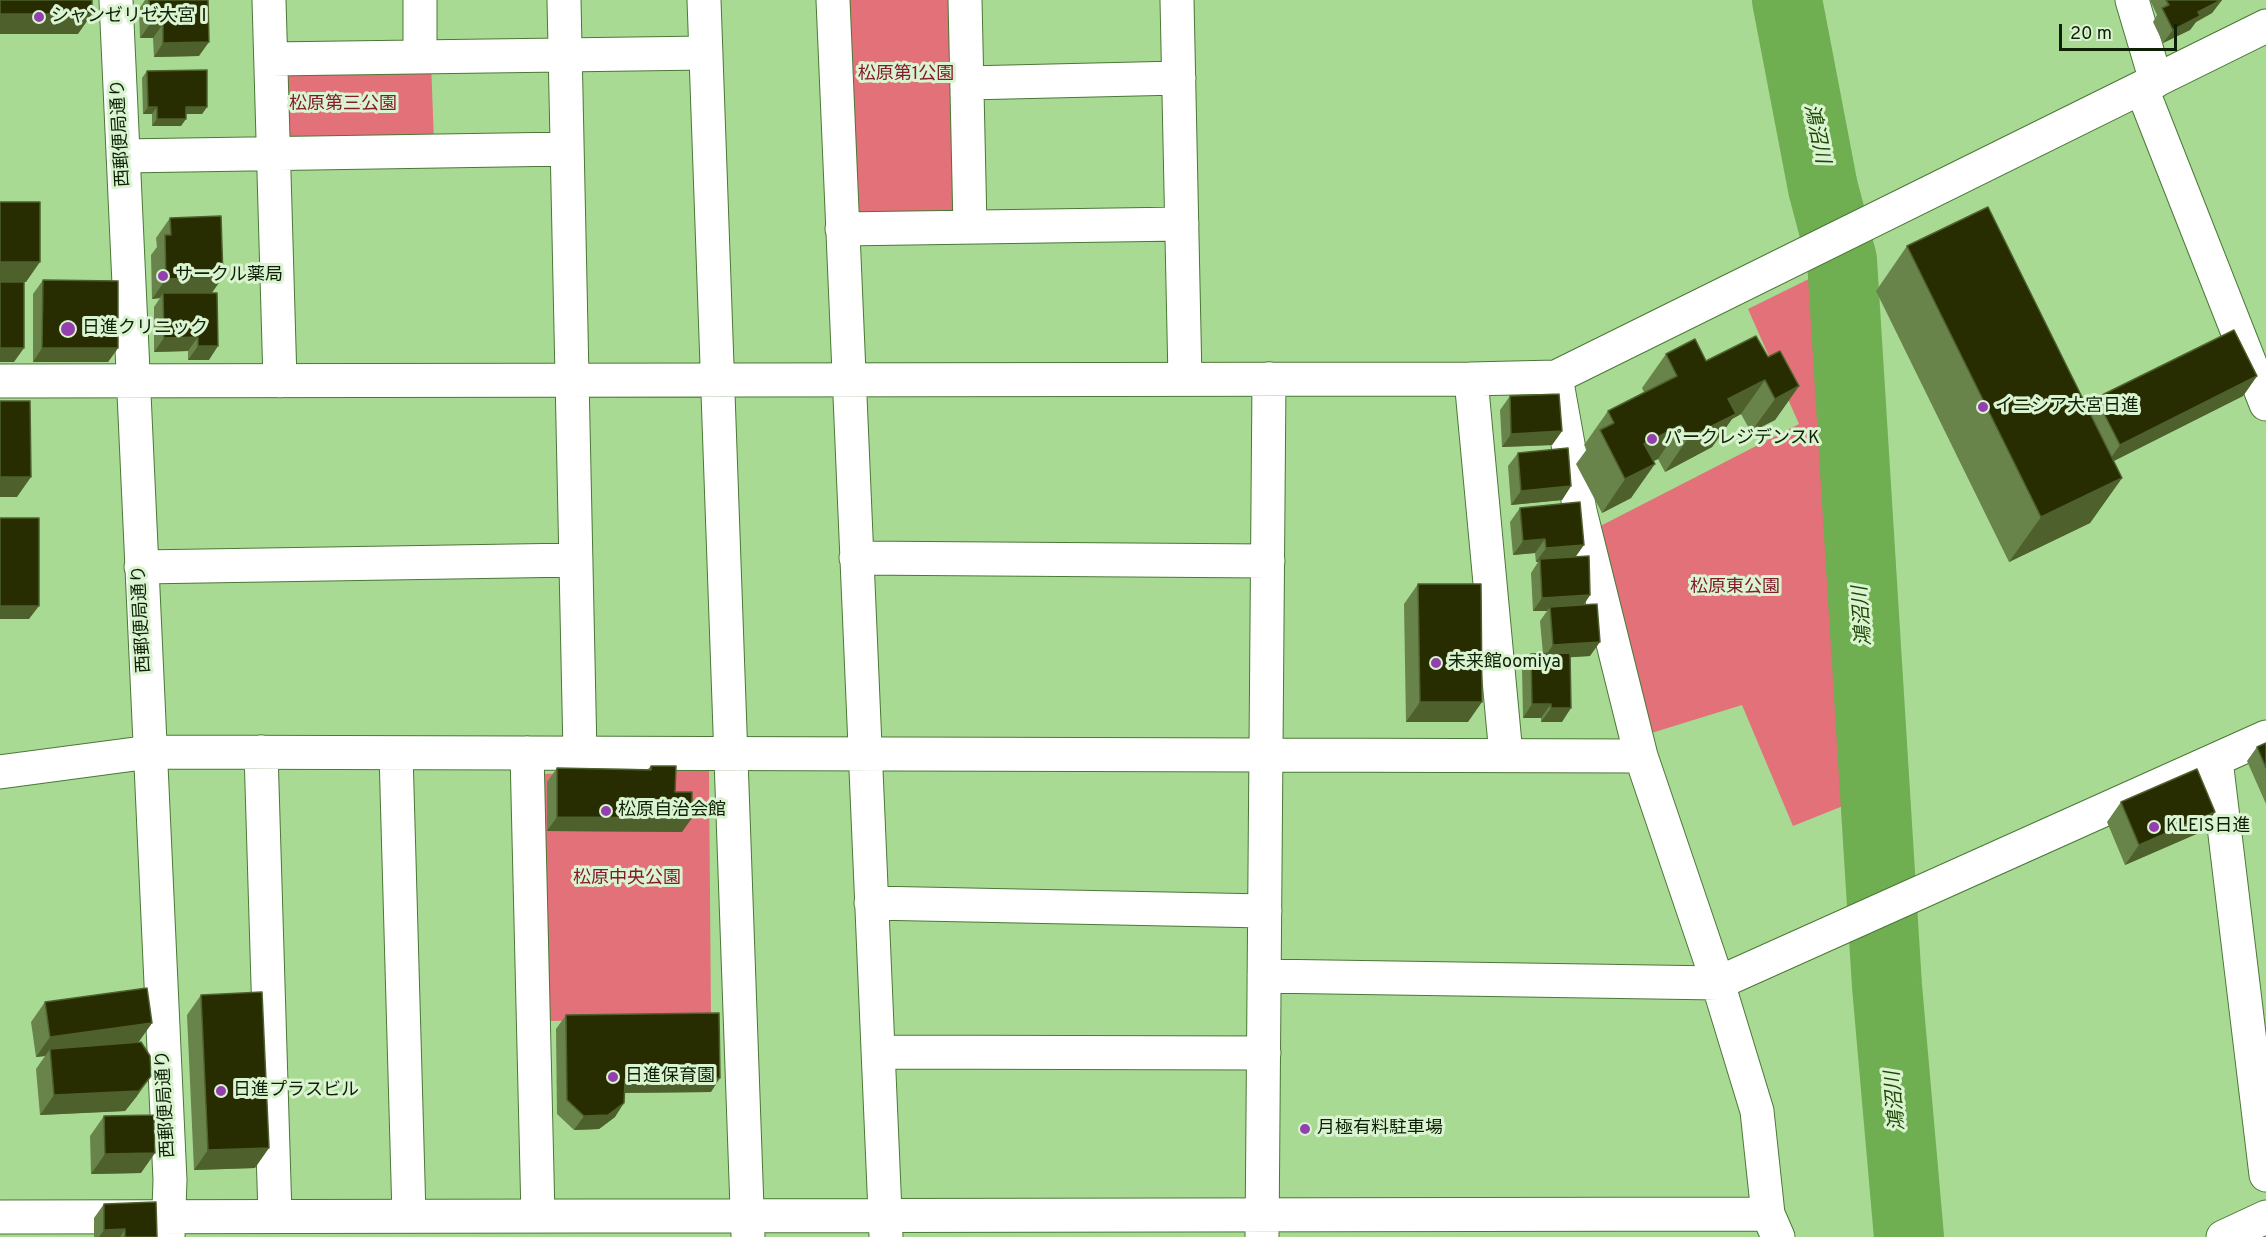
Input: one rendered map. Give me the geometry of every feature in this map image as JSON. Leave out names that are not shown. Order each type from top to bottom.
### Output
[{"type":"street","name":"西郵便局通り","points":[[116,0],[170,1179],[169,1227]]},
{"type":"street","points":[[269,0],[280,381]]},
{"type":"street","points":[[420,0],[420,57]]},
{"type":"street","points":[[564,0],[580,753]]},
{"type":"street","points":[[704,0],[720,380],[730,754],[748,1226]]},
{"type":"street","points":[[833,0],[885,1226]]},
{"type":"street","points":[[965,0],[970,227]]},
{"type":"street","points":[[1177,0],[1185,379]]},
{"type":"street","points":[[2132,0],[2149,85],[2266,404]]},
{"type":"street","points":[[0,381],[1556,377],[2266,26]]},
{"type":"street","points":[[271,59],[706,53]]},
{"type":"street","points":[[967,83],[1179,78]]},
{"type":"street","points":[[123,156],[567,149]]},
{"type":"street","points":[[842,229],[1182,224]]},
{"type":"street","points":[[0,1217],[169,1227],[275,1216],[538,1216],[600,1226],[1773,1225],[1757,1111],[1718,983],[1641,756],[1580,511],[1556,377]]},
{"type":"street","points":[[1262,1225],[1269,379]]},
{"type":"street","points":[[1471,379],[1506,755]]},
{"type":"street","points":[[856,558],[1268,561]]},
{"type":"street","points":[[141,567],[576,560]]},
{"type":"street","points":[[1264,975],[1718,983],[2266,737]]},
{"type":"street","points":[[0,772],[150,753],[1641,756]]},
{"type":"street","points":[[261,753],[275,1216]]},
{"type":"street","points":[[396,753],[409,1216]]},
{"type":"street","points":[[527,753],[538,1216]]},
{"type":"street","points":[[2216,760],[2265,1167]]},
{"type":"street","points":[[871,903],[1265,910]]},
{"type":"street","points":[[878,1052],[1264,1053]]},
{"type":"street","points":[[2223,1237],[2266,1217]]},
{"type":"green space","name":"松原第1公園","points":[[845,0],[960,0],[965,221],[859,221]]},
{"type":"green space","name":"松原第三公園","points":[[431,62],[434,142],[281,145],[279,68]]},
{"type":"green space","name":"松原東公園","points":[[1829,269],[1868,796],[1793,826],[1742,705],[1632,739],[1579,537],[1799,424],[1748,309]]},
{"type":"green space","name":"松原中央公園","points":[[709,770],[711,1019],[548,1021],[540,774]]},
{"type":"building","points":[[0,0],[92,0],[92,14],[0,14]]},
{"type":"building","points":[[149,0],[208,0],[209,42],[163,43],[163,24],[150,24]]},
{"type":"building","points":[[2166,0],[2221,0],[2198,12],[2200,16],[2173,30],[2162,8],[2169,5]]},
{"type":"building","points":[[207,70],[207,107],[186,107],[186,119],[157,119],[157,107],[148,107],[147,71]]},
{"type":"building","points":[[0,202],[40,202],[40,262],[0,262]]},
{"type":"building","points":[[1988,207],[2122,478],[2041,517],[1907,246]]},
{"type":"building","points":[[221,216],[223,277],[166,279],[165,235],[171,235],[170,218]]},
{"type":"building","points":[[43,280],[118,281],[118,348],[42,348]]},
{"type":"building","points":[[0,282],[24,282],[24,348],[0,348]]},
{"type":"building","points":[[163,293],[217,293],[218,346],[198,346],[198,337],[164,338]]},
{"type":"building","points":[[2234,330],[2257,376],[2120,445],[2096,398]]},
{"type":"building","points":[[1756,336],[1768,357],[1780,351],[1799,386],[1775,399],[1765,380],[1728,399],[1736,414],[1688,438],[1681,425],[1644,444],[1655,464],[1625,479],[1600,430],[1614,423],[1608,411],[1677,376],[1666,354],[1695,339],[1706,361]]},
{"type":"building","points":[[1559,394],[1562,431],[1511,434],[1510,396]]},
{"type":"building","points":[[0,401],[30,401],[31,477],[0,477]]},
{"type":"building","points":[[1568,448],[1571,486],[1521,491],[1518,453]]},
{"type":"building","points":[[1580,502],[1584,545],[1546,548],[1545,539],[1523,541],[1520,508]]},
{"type":"building","points":[[0,518],[39,518],[39,606],[0,606]]},
{"type":"building","points":[[1589,556],[1590,595],[1542,598],[1540,559]]},
{"type":"building","name":"未来館oomiya","points":[[1418,584],[1481,584],[1482,702],[1420,702]]},
{"type":"building","points":[[1597,604],[1600,642],[1553,645],[1550,607]]},
{"type":"building","points":[[1570,653],[1571,708],[1551,708],[1551,704],[1532,704],[1531,654]]},
{"type":"building","points":[[2266,743],[2266,768],[2257,747]]},
{"type":"building","points":[[651,766],[676,766],[675,792],[692,792],[692,818],[557,817],[557,768],[651,770]]},
{"type":"building","points":[[2197,769],[2215,812],[2139,845],[2121,802]]},
{"type":"building","points":[[147,988],[152,1023],[50,1037],[45,1002]]},
{"type":"building","name":"日進プラスビル","points":[[262,992],[269,1148],[208,1150],[201,995]]},
{"type":"building","points":[[719,1013],[720,1078],[625,1079],[624,1103],[608,1115],[584,1116],[567,1100],[566,1015]]},
{"type":"building","points":[[141,1042],[150,1056],[151,1076],[139,1091],[54,1095],[50,1049]]},
{"type":"building","points":[[154,1115],[155,1153],[105,1154],[104,1116]]},
{"type":"building","points":[[156,1202],[157,1237],[125,1237],[125,1229],[104,1230],[104,1204]]},
{"type":"waterway","name":"鴻沼川","points":[[1787,0],[1823,188],[1842,260],[1887,986],[1909,1237]]},
{"type":"place","name":"シャンゼリゼ大宮Ⅰ","points":[[39,17]]},
{"type":"place","name":"サークル薬局","points":[[163,276]]},
{"type":"place","name":"日進クリニック","points":[[68,329]]},
{"type":"place","name":"イニシア大宮日進","points":[[1983,407]]},
{"type":"place","name":"パークレジデンスK","points":[[1652,439]]},
{"type":"place","name":"未来館oomiya","points":[[1436,663]]},
{"type":"place","name":"松原自治会館","points":[[606,811]]},
{"type":"place","name":"KLEIS日進","points":[[2154,827]]},
{"type":"place","name":"日進保育園","points":[[613,1077]]},
{"type":"place","name":"日進プラスビル","points":[[221,1091]]},
{"type":"place","name":"月極有料駐車場","points":[[1305,1129]]}]
